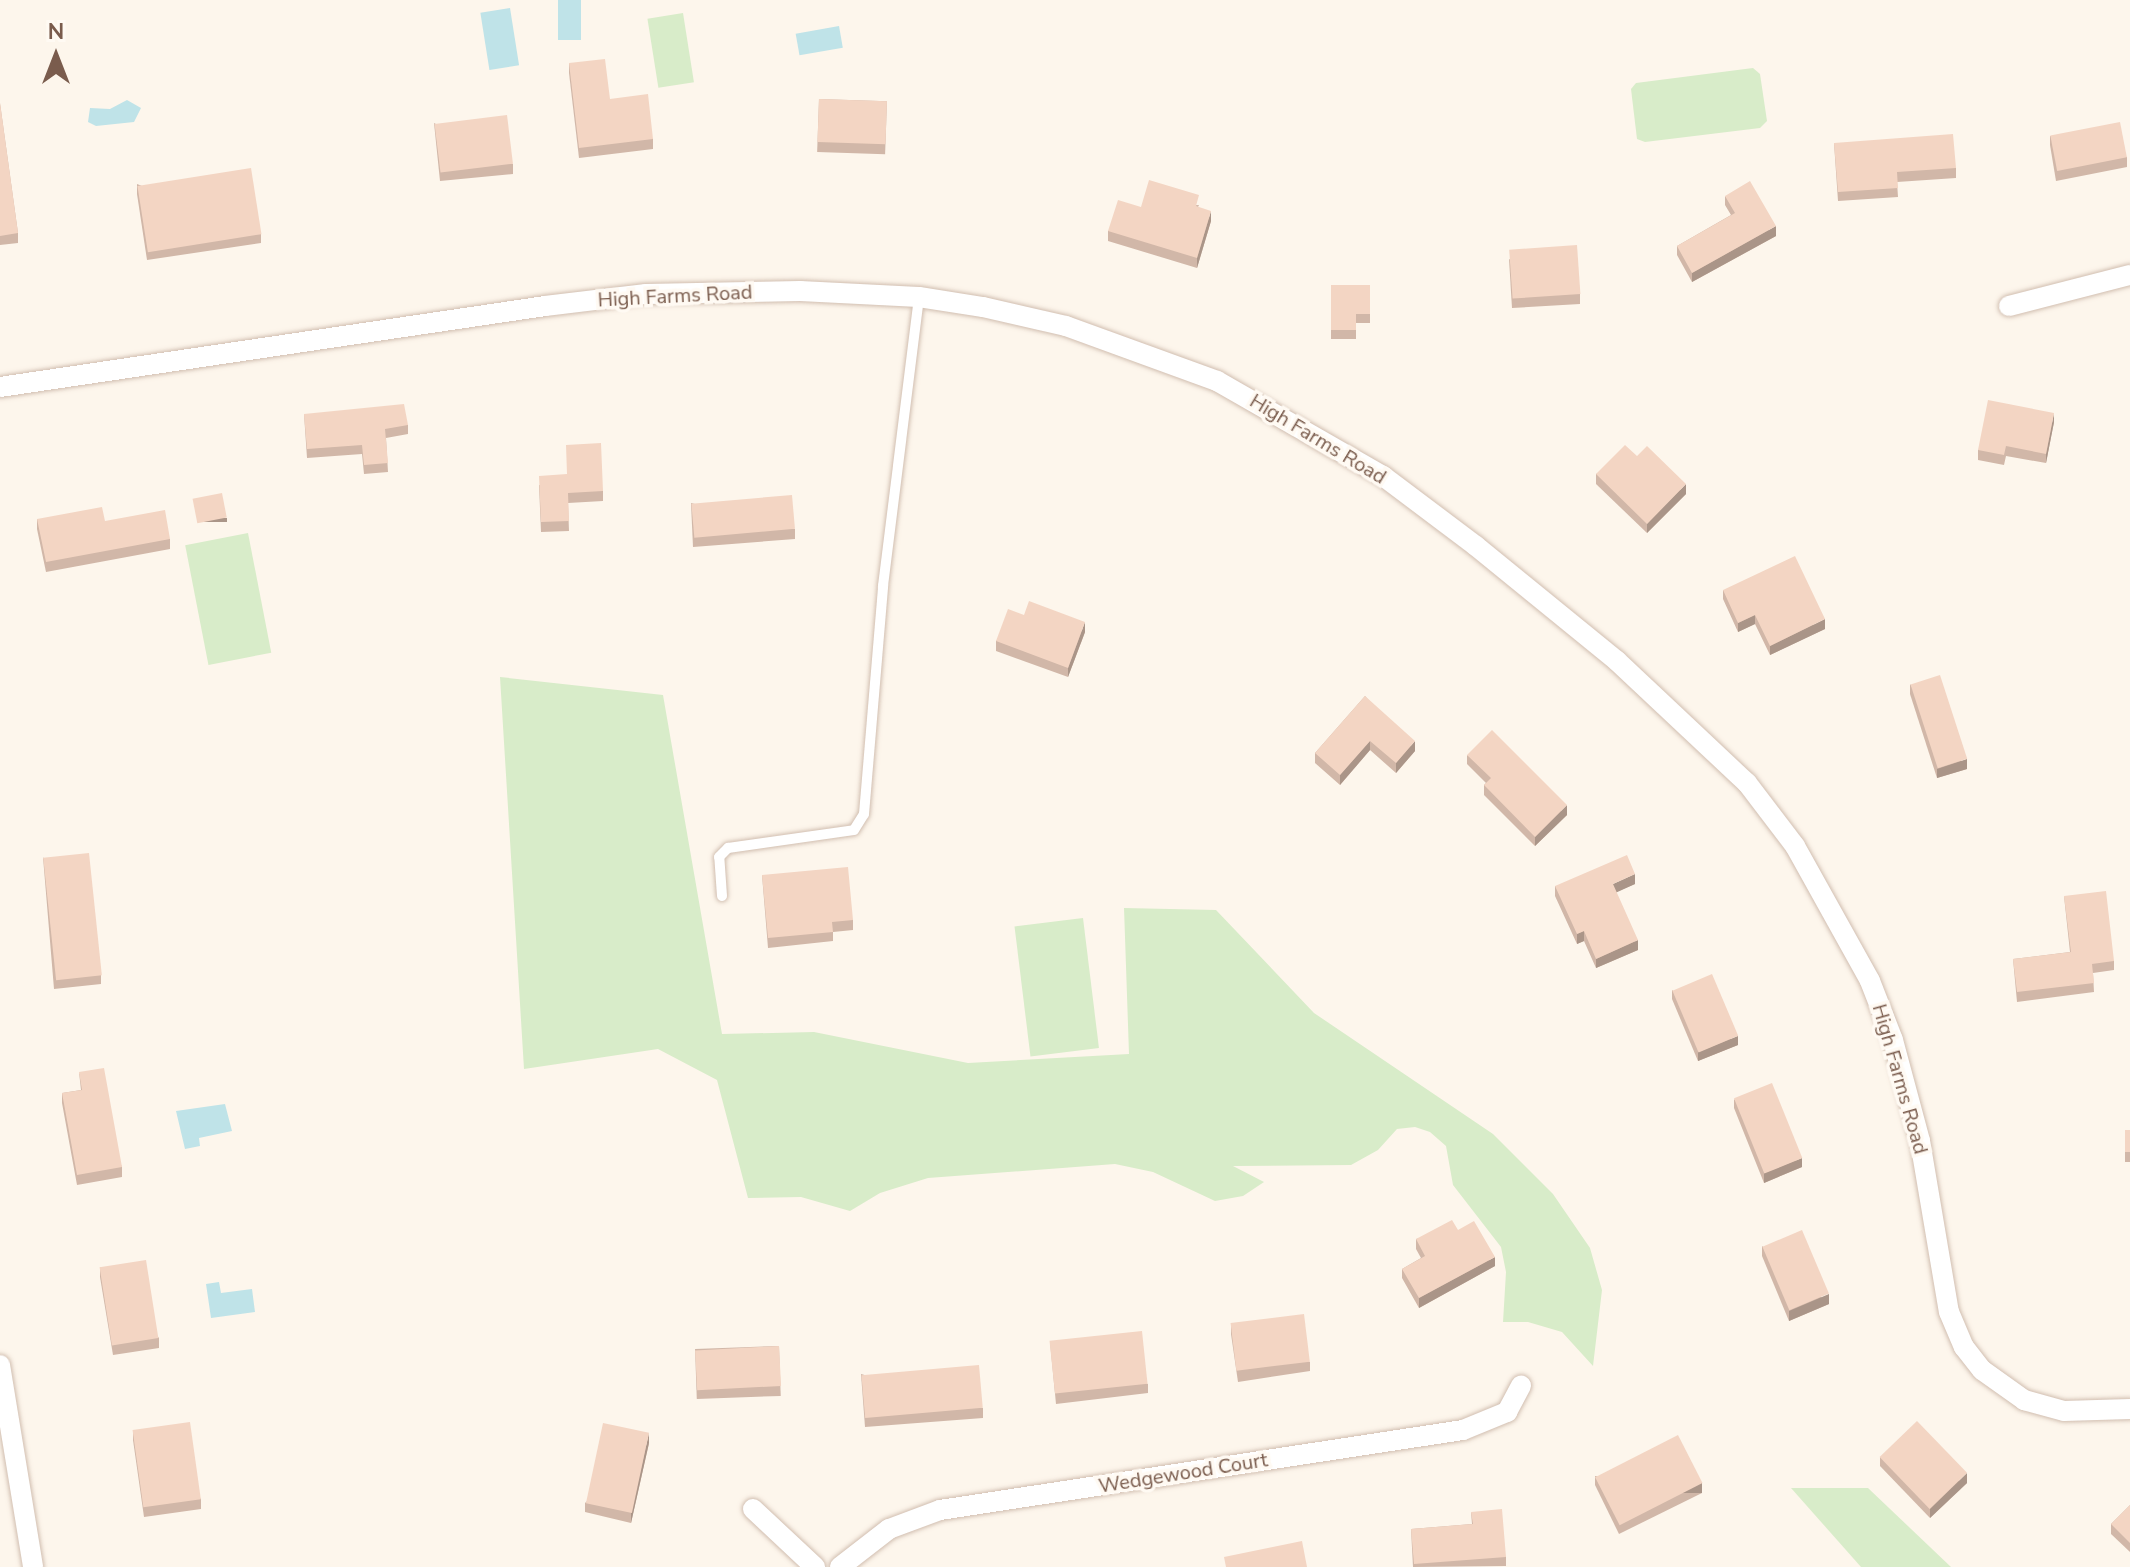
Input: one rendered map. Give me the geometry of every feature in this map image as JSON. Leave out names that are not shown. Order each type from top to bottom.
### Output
[{"type":"street","points":[[2009,306],[2130,275]]},
{"type":"street","name":"High Farms Road","points":[[0,387],[646,294],[800,291],[919,297],[1066,326],[1159,356],[1231,388],[1383,476],[1629,671],[1747,783],[1794,844],[1837,915],[1893,1040],[1920,1141],[1949,1312],[1964,1347],[1982,1370],[2024,1400],[2064,1411],[2130,1409]]},
{"type":"street","points":[[0,1365],[33,1567]]},
{"type":"street","name":"Wedgewood Court","points":[[840,1567],[889,1529],[940,1510],[1463,1430],[1507,1412],[1521,1386]]},
{"type":"street","points":[[753,1509],[815,1567]]},
{"type":"lane","points":[[722,896],[719,857],[728,848],[854,830],[864,814],[883,586],[919,297]]},
{"type":"green space","points":[[683,13],[694,82],[658,88],[647,19]]},
{"type":"green space","points":[[1753,68],[1760,74],[1767,121],[1760,128],[1645,142],[1637,139],[1631,89],[1636,83]]},
{"type":"green space","points":[[248,533],[271,653],[208,665],[185,545]]},
{"type":"green space","points":[[500,677],[663,695],[722,1034],[814,1032],[968,1063],[1129,1054],[1124,908],[1216,910],[1314,1013],[1493,1134],[1553,1194],[1590,1248],[1602,1290],[1593,1366],[1562,1332],[1528,1322],[1503,1322],[1506,1272],[1501,1247],[1453,1185],[1446,1146],[1430,1132],[1415,1127],[1397,1129],[1378,1150],[1351,1165],[1233,1166],[1264,1182],[1243,1196],[1215,1201],[1153,1172],[1115,1164],[928,1178],[880,1193],[850,1211],[801,1197],[748,1198],[717,1080],[658,1049],[524,1069]]},
{"type":"green space","points":[[1083,918],[1099,1048],[1030,1056],[1015,926]]},
{"type":"green space","points":[[1791,1488],[1868,1488],[1951,1567],[1861,1567]]},
{"type":"water","points":[[558,0],[581,0],[581,40],[558,40]]},
{"type":"water","points":[[510,8],[519,65],[489,70],[480,13]]},
{"type":"water","points":[[839,26],[843,48],[799,55],[796,34]]},
{"type":"water","points":[[127,100],[141,108],[134,122],[96,126],[88,122],[90,108],[110,109]]},
{"type":"water","points":[[225,1104],[232,1131],[199,1138],[200,1146],[185,1149],[176,1111]]},
{"type":"water","points":[[219,1282],[221,1293],[252,1289],[255,1312],[211,1318],[206,1284]]},
{"type":"building","points":[[605,59],[610,99],[648,94],[653,139],[579,148],[569,63]]},
{"type":"building","points":[[819,99],[887,101],[885,144],[817,142]]},
{"type":"building","points":[[0,103],[18,233],[0,236]]},
{"type":"building","points":[[507,115],[513,164],[441,173],[435,124]]},
{"type":"building","points":[[2120,122],[2127,157],[2057,171],[2050,136]]},
{"type":"building","points":[[1953,134],[1956,168],[1897,172],[1898,188],[1838,192],[1834,143]]},
{"type":"building","points":[[251,168],[261,234],[148,252],[137,186]]},
{"type":"building","points":[[1149,180],[1199,195],[1196,206],[1211,211],[1197,258],[1108,231],[1118,200],[1141,207]]},
{"type":"building","points":[[1750,181],[1776,226],[1692,273],[1677,246],[1735,213],[1725,196]]},
{"type":"building","points":[[1577,245],[1580,294],[1513,299],[1509,250]]},
{"type":"building","points":[[1331,285],[1370,285],[1370,314],[1356,314],[1356,330],[1331,330]]},
{"type":"building","points":[[1988,400],[2054,413],[2046,454],[2006,446],[2004,455],[1978,450]]},
{"type":"building","points":[[404,404],[408,425],[385,429],[388,463],[364,465],[362,445],[307,449],[304,414]]},
{"type":"building","points":[[601,443],[603,491],[568,493],[569,521],[541,522],[539,476],[567,474],[566,445]]},
{"type":"building","points":[[1625,445],[1637,456],[1647,446],[1686,484],[1647,524],[1596,474]]},
{"type":"building","points":[[222,493],[227,518],[197,523],[193,499]]},
{"type":"building","points":[[792,495],[795,529],[694,538],[691,504]]},
{"type":"building","points":[[102,507],[105,521],[165,510],[170,539],[46,562],[37,519]]},
{"type":"building","points":[[1795,556],[1825,619],[1770,646],[1755,615],[1738,623],[1723,590]]},
{"type":"building","points":[[1029,601],[1085,622],[1068,668],[996,641],[1008,609],[1024,615]]},
{"type":"building","points":[[1940,675],[1967,759],[1938,768],[1911,685]]},
{"type":"building","points":[[1365,696],[1415,741],[1396,763],[1370,741],[1340,775],[1315,753]]},
{"type":"building","points":[[1492,730],[1567,805],[1535,837],[1484,785],[1491,778],[1467,755]]},
{"type":"building","points":[[89,853],[102,975],[56,980],[43,858]]},
{"type":"building","points":[[1627,855],[1635,874],[1613,884],[1638,940],[1596,959],[1584,931],[1577,934],[1555,886]]},
{"type":"building","points":[[848,867],[853,920],[832,922],[833,932],[768,938],[762,875]]},
{"type":"building","points":[[2106,891],[2114,961],[2092,964],[2094,983],[2017,992],[2013,959],[2071,952],[2064,896]]},
{"type":"building","points":[[1712,974],[1738,1036],[1699,1052],[1672,991]]},
{"type":"building","points":[[104,1068],[122,1167],[77,1175],[62,1093],[82,1090],[79,1072]]},
{"type":"building","points":[[1772,1083],[1802,1158],[1764,1173],[1734,1098]]},
{"type":"building","points":[[2125,1130],[2130,1130],[2130,1152],[2125,1152]]},
{"type":"building","points":[[1452,1220],[1458,1230],[1474,1221],[1495,1257],[1419,1298],[1402,1269],[1425,1256],[1416,1239]]},
{"type":"building","points":[[1802,1230],[1829,1294],[1789,1310],[1762,1247]]},
{"type":"building","points":[[146,1260],[158,1338],[112,1345],[100,1267]]},
{"type":"building","points":[[1304,1314],[1310,1362],[1236,1371],[1231,1323]]},
{"type":"building","points":[[1142,1331],[1148,1384],[1055,1393],[1050,1341]]},
{"type":"building","points":[[779,1346],[781,1386],[697,1390],[695,1350]]},
{"type":"building","points":[[979,1365],[983,1408],[865,1418],[861,1375]]},
{"type":"building","points":[[1917,1421],[1967,1473],[1930,1509],[1880,1457]]},
{"type":"building","points":[[190,1422],[201,1499],[143,1507],[133,1430]]},
{"type":"building","points":[[603,1423],[649,1433],[632,1513],[586,1503]]},
{"type":"building","points":[[1678,1435],[1703,1483],[1620,1525],[1595,1477]]},
{"type":"building","points":[[2130,1505],[2130,1543],[2111,1524]]},
{"type":"building","points":[[1502,1509],[1506,1557],[1414,1564],[1411,1529],[1473,1524],[1471,1512]]},
{"type":"building","points":[[1302,1541],[1307,1567],[1226,1567],[1224,1557]]}]
